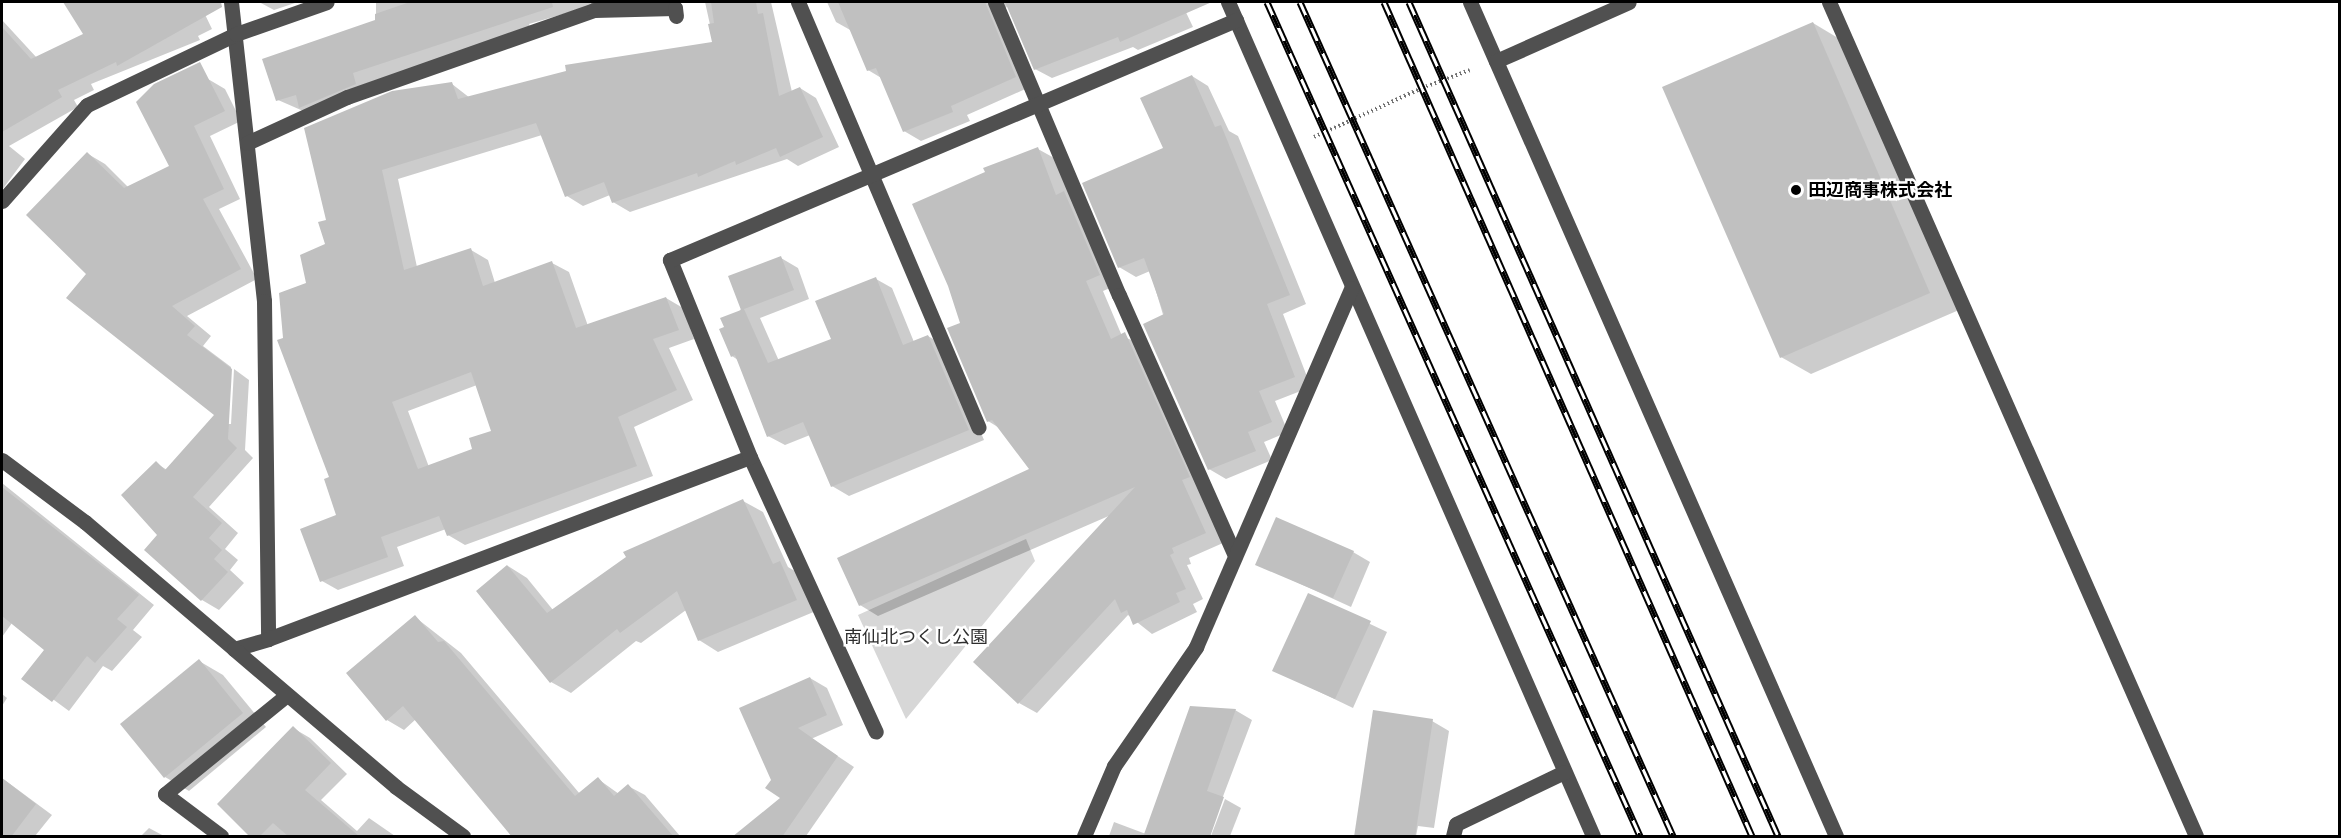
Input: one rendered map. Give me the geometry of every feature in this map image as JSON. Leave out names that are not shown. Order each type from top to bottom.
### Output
[{"type":"street","points":[[231,2],[264,301],[268,639]]},
{"type":"street","points":[[2,201],[87,105],[236,34],[327,2]]},
{"type":"street","points":[[798,2],[978,428]]},
{"type":"street","points":[[995,2],[1037,104],[1233,553]]},
{"type":"street","points":[[1228,2],[1351,288],[1593,837]]},
{"type":"street","points":[[1470,2],[1836,837]]},
{"type":"street","points":[[1496,62],[1629,2]]},
{"type":"street","points":[[1829,2],[2196,837]]},
{"type":"street","points":[[247,143],[347,97],[594,10],[675,8],[676,16]]},
{"type":"street","points":[[876,732],[750,457],[670,260],[1236,20]]},
{"type":"street","points":[[1084,837],[1114,766],[1196,647],[1233,553],[1351,288]]},
{"type":"street","points":[[234,649],[268,639],[750,457]]},
{"type":"street","points":[[2,460],[85,522],[396,787],[463,837]]},
{"type":"street","points":[[220,837],[165,794],[287,695]]},
{"type":"street","points":[[1453,837],[1456,824],[1564,772]]},
{"type":"path","points":[[1291,147],[1443,80]]},
{"type":"green space","name":"南仙北つくし公園","points":[[1026,539],[1035,561],[906,719],[858,615]]},
{"type":"building","points":[[63,2],[221,2],[222,7],[117,66],[116,62],[58,90],[62,97],[2,132],[2,27],[31,59],[83,34]]},
{"type":"building","points":[[410,2],[552,2],[553,7],[353,73],[356,84],[299,108],[296,95],[276,101],[262,59],[375,20],[375,14]]},
{"type":"building","points":[[711,2],[756,2],[758,14],[763,13],[779,96],[800,87],[823,137],[780,157],[776,148],[736,165],[735,161],[698,177],[697,173],[612,203],[604,182],[565,197],[536,123],[382,170],[404,270],[471,248],[483,286],[552,261],[576,328],[666,297],[679,330],[653,339],[677,390],[618,417],[637,466],[447,536],[439,516],[381,537],[388,557],[320,582],[300,529],[336,515],[324,479],[329,477],[277,340],[283,338],[279,293],[306,283],[300,255],[325,244],[318,222],[326,220],[304,128],[392,91],[452,82],[458,99],[566,71],[565,65],[712,42],[708,24],[714,23]],"holes":[[[471,372],[491,431],[469,438],[472,449],[418,469],[392,402]]]},
{"type":"building","points":[[838,2],[985,2],[1016,77],[951,106],[953,112],[903,132],[876,68],[867,71]]},
{"type":"building","points":[[1005,2],[1212,2],[1120,42],[1118,37],[1034,70]]},
{"type":"building","name":"田辺商事株式会社","points":[[1813,22],[1930,293],[1780,358],[1662,87]]},
{"type":"building","points":[[200,62],[225,111],[194,126],[224,189],[203,199],[241,269],[172,306],[195,326],[187,335],[232,369],[228,439],[237,448],[193,497],[222,523],[209,538],[222,550],[214,559],[228,572],[201,601],[144,550],[157,535],[121,495],[156,461],[165,470],[214,415],[66,298],[86,274],[26,215],[87,152],[124,188],[169,166],[136,102],[154,84]]},
{"type":"building","points":[[1192,75],[1215,127],[1221,125],[1290,295],[1267,304],[1295,377],[1259,391],[1272,422],[1248,432],[1256,451],[1208,470],[1143,324],[1164,314],[1144,258],[1118,268],[1082,183],[1163,148],[1140,98]]},
{"type":"building","points":[[1038,147],[1056,195],[1064,191],[1100,275],[1086,281],[1111,339],[1125,332],[1190,477],[1182,480],[1206,533],[1172,548],[1174,553],[1170,555],[1186,589],[1176,593],[1180,602],[1133,625],[1127,610],[1121,613],[1115,599],[1018,704],[973,662],[1135,487],[859,606],[837,558],[1029,469],[992,420],[987,422],[947,328],[960,323],[948,286],[912,204],[985,172],[983,168]]},
{"type":"building","points":[[781,256],[794,290],[744,309],[768,363],[831,339],[815,301],[876,277],[903,345],[928,335],[969,430],[831,487],[803,422],[767,437],[735,355],[731,357],[719,329],[724,327],[720,318],[741,310],[728,276]]},
{"type":"building","points":[[2,487],[139,595],[117,619],[127,627],[95,663],[87,656],[52,702],[21,679],[44,650],[2,616]]},
{"type":"building","points":[[743,499],[773,564],[780,561],[797,600],[698,641],[677,591],[620,633],[617,629],[550,683],[476,591],[507,565],[547,613],[626,557],[623,552]]},
{"type":"building","points":[[1276,517],[1354,551],[1333,598],[1255,565]]},
{"type":"building","points":[[1308,593],[1371,621],[1335,699],[1272,671]]},
{"type":"building","points":[[415,615],[438,642],[444,641],[575,796],[598,777],[614,796],[628,784],[674,837],[512,837],[403,706],[386,721],[346,673]]},
{"type":"building","points":[[199,659],[243,713],[164,778],[120,724]]},
{"type":"building","points":[[810,677],[827,715],[798,728],[838,756],[782,837],[732,837],[780,798],[765,788],[771,780],[739,708]]},
{"type":"building","points":[[1190,706],[1236,709],[1207,791],[1224,797],[1210,837],[1143,837]]},
{"type":"building","points":[[1373,710],[1433,719],[1415,837],[1354,837]]},
{"type":"building","points":[[293,726],[331,763],[305,790],[360,837],[289,837],[273,823],[259,837],[250,837],[217,804]]},
{"type":"building","points":[[2,778],[36,804],[11,837],[2,837]]},
{"type":"railway","points":[[1267,2],[1640,836]]},
{"type":"railway","points":[[1300,2],[1673,836]]},
{"type":"railway","points":[[1384,2],[1752,836]]},
{"type":"railway","points":[[1409,2],[1778,836]]},
{"type":"place","name":"田辺商事株式会社","points":[[1796,190]]}]
